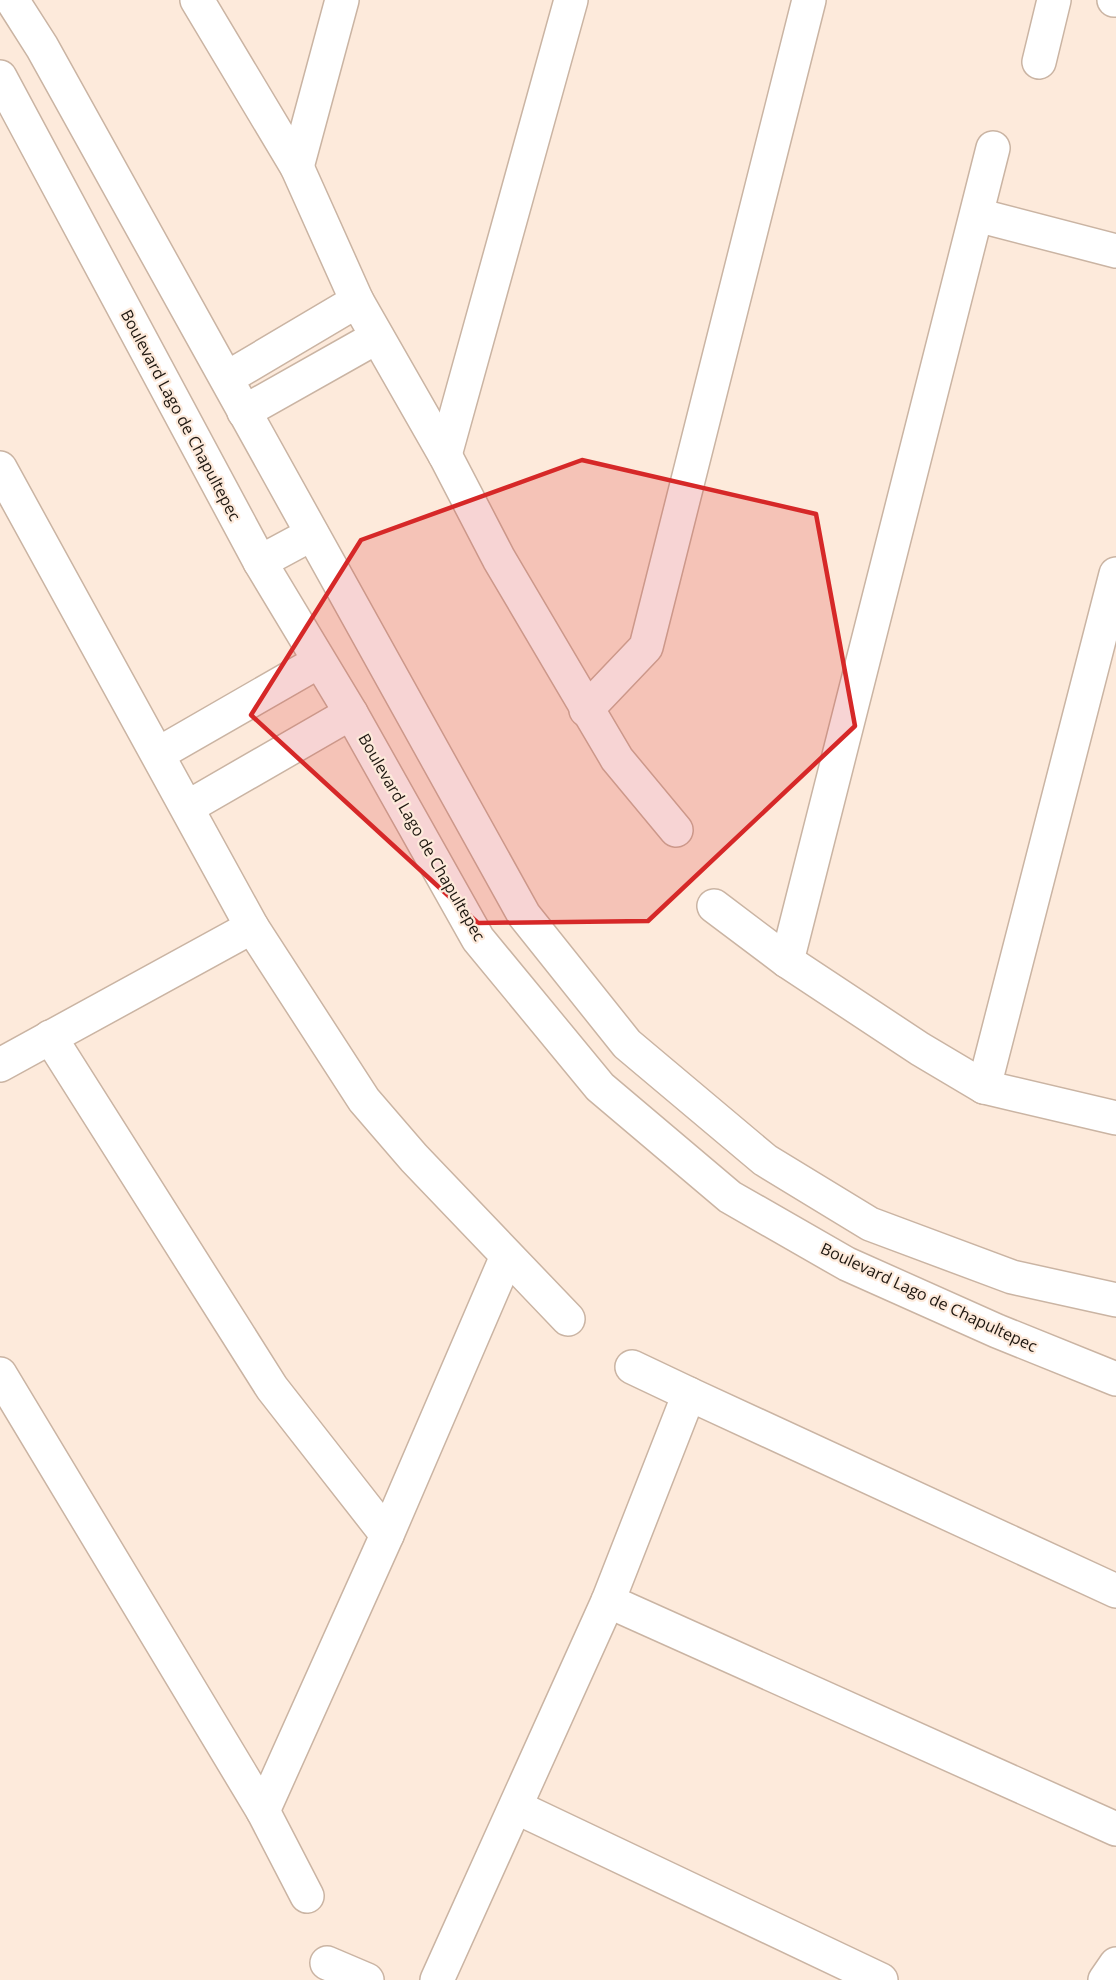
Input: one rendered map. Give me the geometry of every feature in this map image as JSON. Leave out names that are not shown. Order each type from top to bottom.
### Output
[{"type":"street","points":[[12,0],[42,47],[524,915],[627,1044],[765,1160],[870,1224],[1012,1277],[1116,1300]]},
{"type":"street","points":[[197,0],[297,167],[357,301],[445,455],[499,560],[617,759],[676,830]]},
{"type":"street","points":[[297,167],[342,0]]},
{"type":"street","points":[[445,455],[571,0]]},
{"type":"street","points":[[586,710],[646,647],[808,0]]},
{"type":"street","points":[[1039,62],[1054,0]]},
{"type":"street","name":"Boulevard Lago de Chapultepec","points":[[0,77],[260,562],[318,662],[351,713],[478,939],[600,1087],[730,1197],[847,1264],[997,1331],[1116,1379]]},
{"type":"street","points":[[787,961],[993,148]]},
{"type":"street","points":[[977,215],[1116,251]]},
{"type":"street","points":[[227,378],[357,301]]},
{"type":"street","points":[[244,412],[377,338]]},
{"type":"street","points":[[0,468],[252,927],[364,1100],[414,1158],[567,1319]]},
{"type":"street","points":[[260,562],[312,534]]},
{"type":"street","points":[[984,1087],[1116,574]]},
{"type":"street","points":[[158,754],[318,662]]},
{"type":"street","points":[[188,807],[351,713]]},
{"type":"street","points":[[714,906],[787,961],[920,1049],[984,1087],[1116,1118]]},
{"type":"street","points":[[0,1065],[252,927]]},
{"type":"street","points":[[50,1037],[272,1388],[387,1534]]},
{"type":"street","points":[[262,1811],[387,1534],[507,1256]]},
{"type":"street","points":[[632,1367],[1116,1591]]},
{"type":"street","points":[[0,1374],[262,1811],[307,1896]]},
{"type":"street","points":[[437,1980],[608,1601],[689,1394]]},
{"type":"street","points":[[608,1601],[1116,1828]]},
{"type":"street","points":[[516,1807],[881,1980]]},
{"type":"street","points":[[327,1963],[367,1980]]},
{"type":"street","points":[[1105,1980],[1116,1964]]},
{"type":"highlighted area","points":[[582,460],[816,514],[855,726],[648,921],[478,923],[251,715],[361,540]]}]
